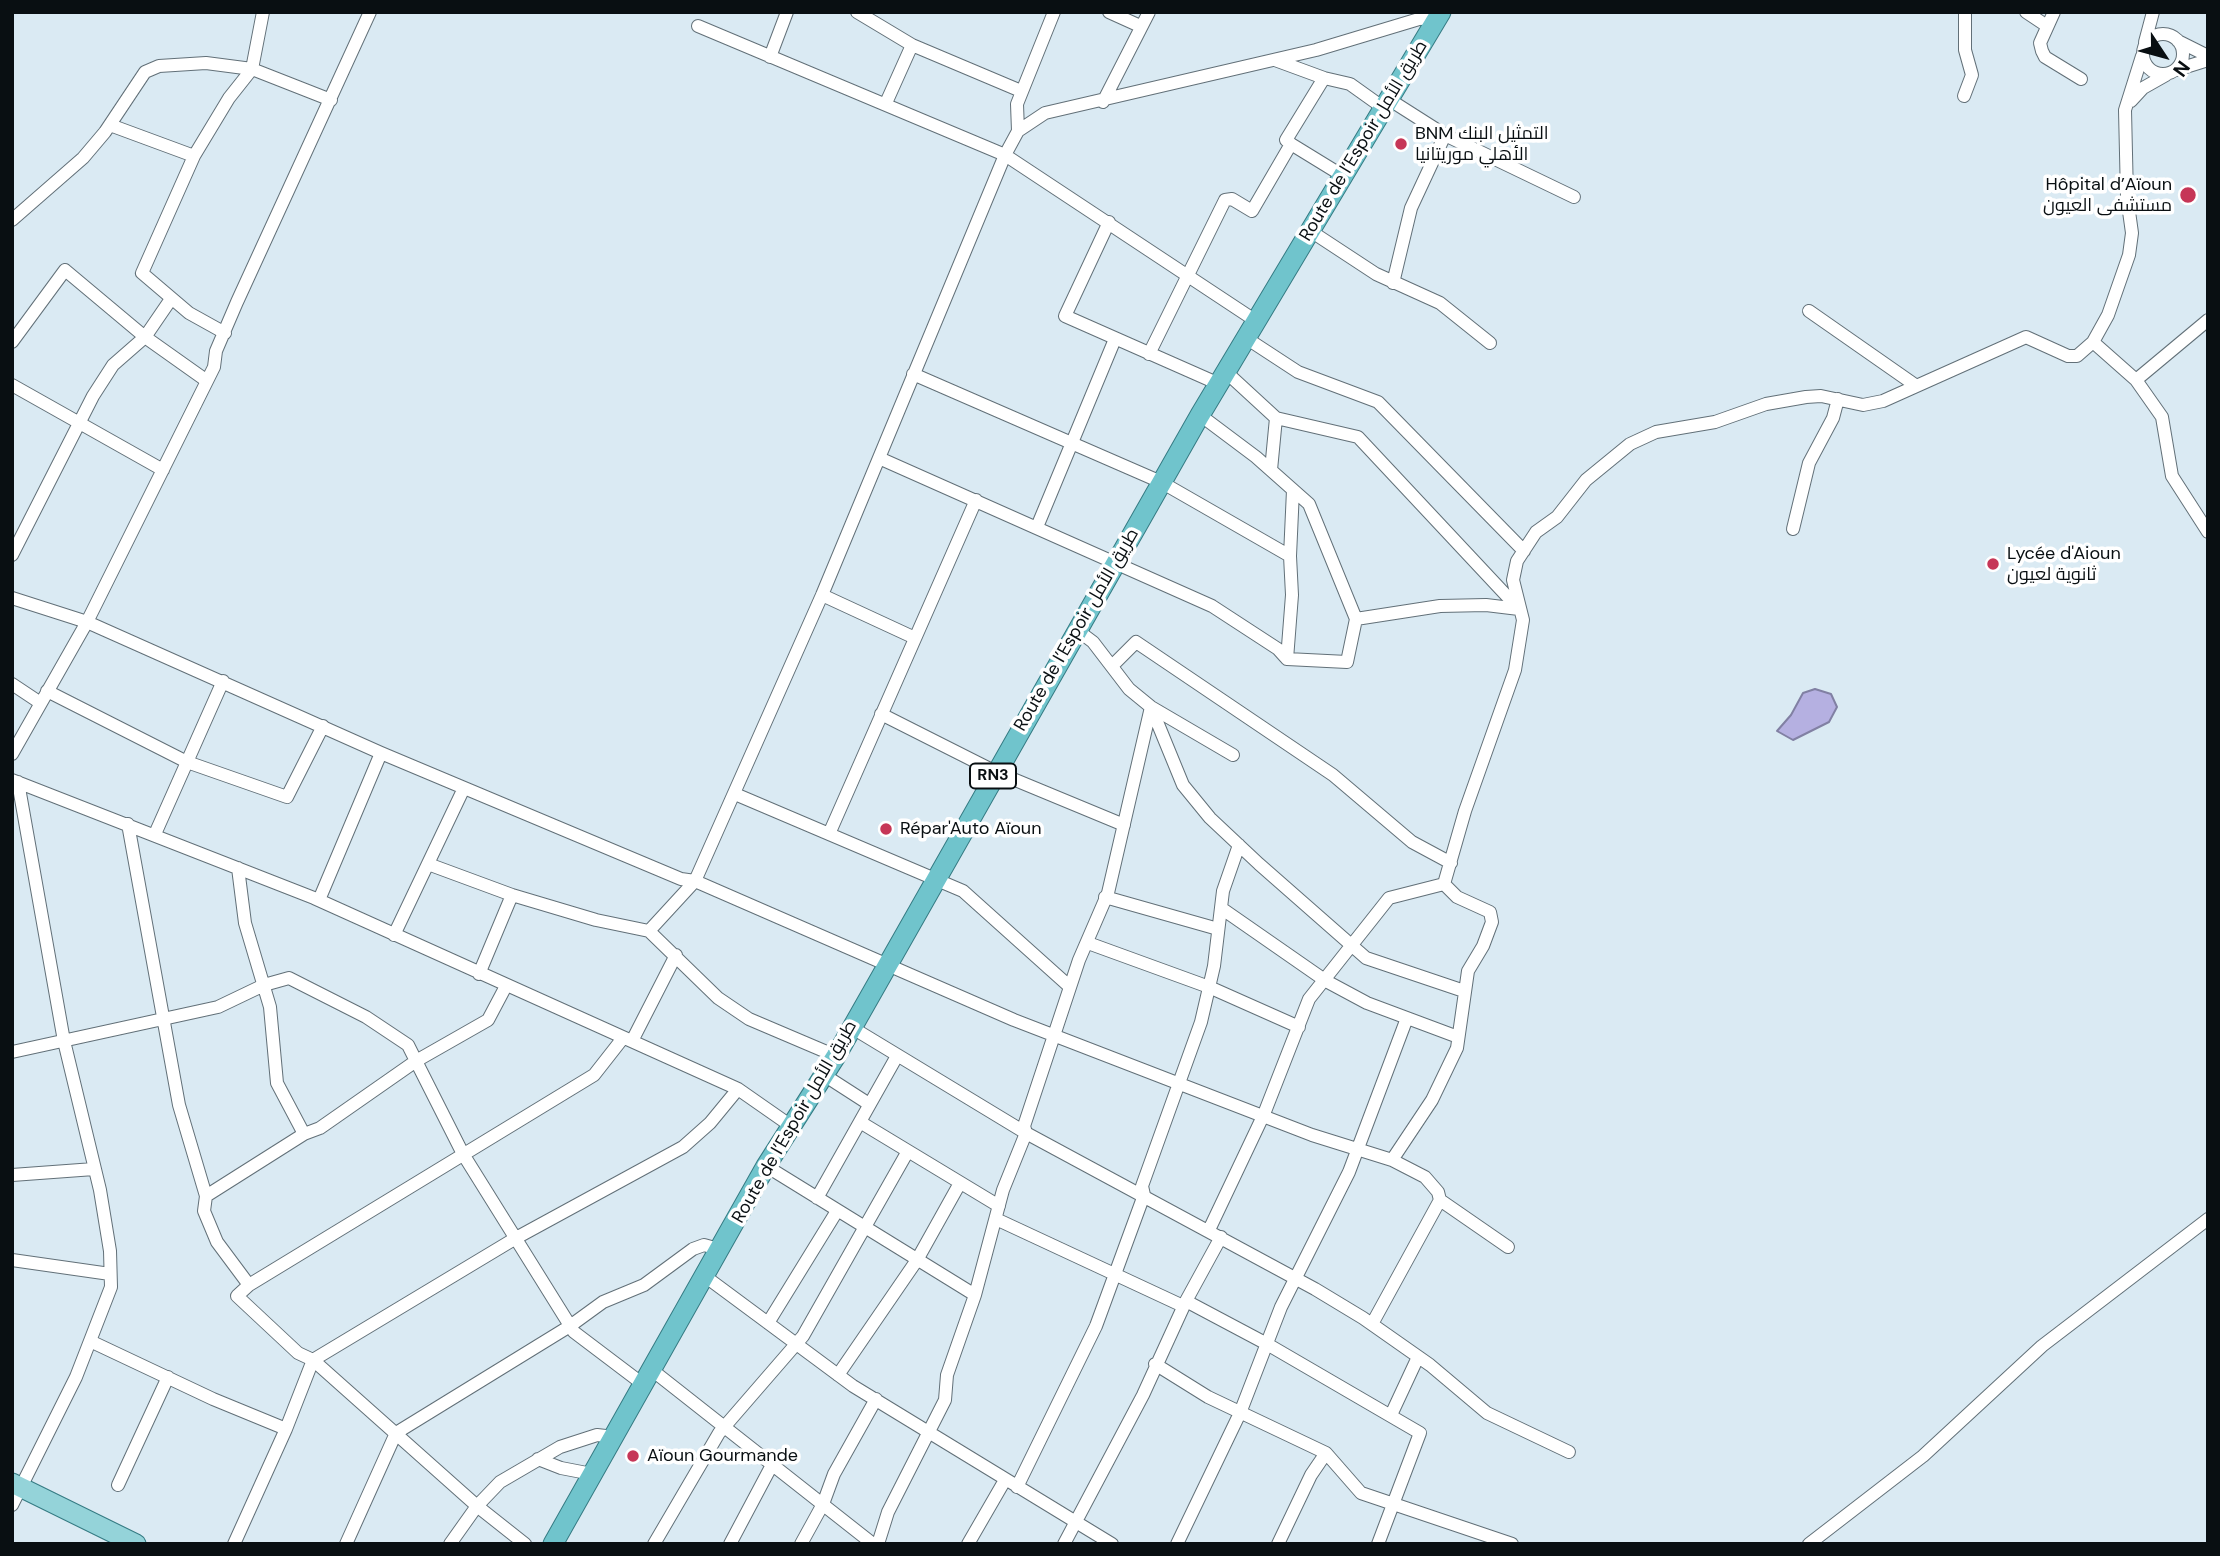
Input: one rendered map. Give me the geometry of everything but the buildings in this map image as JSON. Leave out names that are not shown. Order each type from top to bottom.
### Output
[{"type":"highway","name":"Route de l’Espoir طريق الأمل","points":[[552,1544],[722,1250],[766,1166],[836,1056],[1161,482],[1387,105],[1438,14]]},
{"type":"main road","points":[[16,1485],[125,1541]]},
{"type":"street","points":[[225,333],[189,313],[142,273],[194,156],[229,98],[252,69],[263,12]]},
{"type":"street","points":[[12,754],[87,622],[207,381],[225,333],[370,12]]},
{"type":"street","points":[[770,57],[787,12]]},
{"type":"street","points":[[857,12],[912,45],[1021,91]]},
{"type":"street","points":[[1018,131],[1016,111],[1021,91],[1054,12]]},
{"type":"street","points":[[1109,12],[1140,26]]},
{"type":"street","points":[[1103,102],[1149,12]]},
{"type":"street","points":[[1965,12],[1965,50],[1972,75],[1965,96]]},
{"type":"street","points":[[2026,12],[2048,26]]},
{"type":"street","points":[[2054,12],[2040,43],[2045,57],[2081,79]]},
{"type":"street","points":[[2153,12],[2175,38],[2183,56],[2171,72]]},
{"type":"street","points":[[1444,884],[1515,670],[1523,620],[1513,580],[1517,561],[1536,532],[1557,517],[1587,480],[1630,444],[1656,432],[1715,422],[1766,404],[1821,396],[1863,405],[1883,401],[2026,337],[2068,356],[2077,356],[2093,342],[2118,294],[2129,255],[2132,233],[2127,197],[2125,110],[2153,12]]},
{"type":"street","points":[[649,931],[695,881],[822,595],[1005,155],[1018,131],[1045,113],[1103,102],[1275,60],[1438,14]]},
{"type":"street","points":[[698,26],[1005,155],[1256,321]]},
{"type":"street","points":[[2143,52],[2156,35],[2175,38],[2208,58]]},
{"type":"street","points":[[886,103],[912,45]]},
{"type":"street","points":[[2143,52],[2151,71],[2171,72]]},
{"type":"street","points":[[2125,110],[2143,88],[2171,72],[2208,58]]},
{"type":"street","points":[[1275,60],[1324,78],[1350,84],[1445,135],[1574,197]]},
{"type":"street","points":[[12,220],[83,158],[110,125],[145,72],[159,66],[206,63],[252,69],[331,100]]},
{"type":"street","points":[[1324,78],[1286,140],[1335,171],[1345,174]]},
{"type":"street","points":[[110,125],[194,156]]},
{"type":"street","points":[[1393,283],[1411,208],[1445,135]]},
{"type":"street","points":[[1149,354],[1225,200],[1232,199],[1252,211],[1291,144]]},
{"type":"street","points":[[1109,222],[1065,316],[1149,354],[1222,378],[1276,418],[1358,437],[1519,609]]},
{"type":"street","points":[[1310,230],[1393,283],[1440,303],[1490,342]]},
{"type":"street","points":[[12,342],[65,270],[145,337],[207,381]]},
{"type":"street","points":[[12,555],[80,421],[113,365],[145,337],[171,299]]},
{"type":"street","points":[[1809,311],[1915,385]]},
{"type":"street","points":[[2136,380],[2208,320]]},
{"type":"street","points":[[1246,338],[1298,372],[1378,402],[1524,551]]},
{"type":"street","points":[[1037,527],[1115,339]]},
{"type":"street","points":[[2093,342],[2136,380],[2162,417],[2172,476],[2208,532]]},
{"type":"street","points":[[913,373],[1073,441],[1161,482],[1290,556]]},
{"type":"street","points":[[12,385],[163,470]]},
{"type":"street","points":[[1793,529],[1809,463],[1833,418],[1838,399]]},
{"type":"street","points":[[879,458],[1212,606],[1278,649],[1287,659],[1348,662],[1356,619],[1309,504],[1271,470],[1200,415]]},
{"type":"street","points":[[1271,470],[1276,418]]},
{"type":"street","points":[[1287,659],[1292,595],[1290,556],[1293,490]]},
{"type":"street","points":[[829,834],[976,500]]},
{"type":"street","points":[[822,595],[915,638]]},
{"type":"street","points":[[12,598],[87,622],[464,789],[681,879],[695,881],[1053,1036],[1264,1114],[1311,1135],[1392,1160],[1425,1177],[1438,1192],[1440,1200],[1508,1247]]},
{"type":"street","points":[[1356,619],[1440,606],[1486,604],[1519,609]]},
{"type":"street","points":[[1077,630],[1093,642],[1129,689],[1151,707],[1233,755]]},
{"type":"street","points":[[1112,666],[1136,642],[1333,775],[1412,842],[1451,863]]},
{"type":"street","points":[[155,834],[223,681]]},
{"type":"street","points":[[12,684],[187,762],[288,797],[323,726]]},
{"type":"street","points":[[12,1052],[218,1007],[264,985],[289,978],[393,1034],[408,1045],[463,1154],[570,1326],[648,1378],[726,1425],[875,1544],[888,1512],[945,1400],[947,1375],[975,1295],[997,1212],[1026,1133],[1024,1126],[1070,987],[1105,897],[1151,707]]},
{"type":"street","points":[[1151,707],[1183,785],[1210,818],[1238,845],[1366,958],[1464,991]]},
{"type":"street","points":[[881,714],[996,772],[1124,825]]},
{"type":"street","points":[[319,900],[381,753]]},
{"type":"street","points":[[15,781],[319,900],[737,1089],[791,1126]]},
{"type":"street","points":[[12,1505],[16,1485],[76,1377],[111,1287],[108,1239],[64,1041],[15,781]]},
{"type":"street","points":[[394,935],[464,789]]},
{"type":"street","points":[[735,794],[936,877],[963,891],[996,917],[1070,987]]},
{"type":"street","points":[[128,824],[179,1105],[206,1196],[204,1211],[217,1242],[250,1285]]},
{"type":"street","points":[[1017,1487],[1096,1326],[1144,1195],[1142,1186],[1201,1022],[1223,891],[1238,845]]},
{"type":"street","points":[[428,864],[512,895],[596,920],[649,931],[718,998],[749,1019],[836,1056]]},
{"type":"street","points":[[238,868],[245,923],[270,1007],[277,1083],[304,1134]]},
{"type":"street","points":[[1064,1544],[1077,1524],[1143,1395],[1185,1304],[1309,999],[1326,981],[1389,898],[1444,884]]},
{"type":"street","points":[[1392,1160],[1432,1100],[1457,1048],[1464,991],[1473,958],[1483,946],[1492,922],[1490,912],[1457,897],[1444,884]]},
{"type":"street","points":[[480,974],[512,895]]},
{"type":"street","points":[[1105,897],[1218,929]]},
{"type":"street","points":[[1221,908],[1326,981],[1367,1003],[1458,1037]]},
{"type":"street","points":[[1088,943],[1209,987],[1299,1027]]},
{"type":"street","points":[[525,1544],[477,1506],[313,1360],[298,1353],[237,1296],[250,1285],[594,1075],[628,1039],[676,956]]},
{"type":"street","points":[[206,1196],[304,1134],[320,1128],[416,1061],[488,1020],[506,986]]},
{"type":"street","points":[[1177,1544],[1240,1413],[1267,1344],[1343,1184],[1382,1091],[1407,1018]]},
{"type":"street","points":[[851,1027],[1026,1133],[1297,1279],[1372,1324],[1419,1357],[1487,1413],[1569,1452]]},
{"type":"street","points":[[817,1198],[897,1056]]},
{"type":"street","points":[[824,1074],[869,1104]]},
{"type":"street","points":[[233,1544],[286,1429],[313,1360],[516,1238],[683,1147],[710,1123],[737,1089]]},
{"type":"street","points":[[860,1122],[960,1183],[997,1212],[1115,1274],[1267,1344],[1420,1433],[1378,1544]]},
{"type":"street","points":[[654,1544],[726,1425],[803,1336],[908,1151]]},
{"type":"street","points":[[766,1166],[975,1295]]},
{"type":"street","points":[[12,1175],[94,1169]]},
{"type":"street","points":[[838,1375],[918,1259],[960,1183]]},
{"type":"street","points":[[1372,1324],[1440,1200]]},
{"type":"street","points":[[768,1323],[837,1210]]},
{"type":"street","points":[[1809,1544],[1923,1456],[2042,1346],[2208,1219]]},
{"type":"street","points":[[346,1544],[396,1433],[570,1326],[603,1302],[644,1285],[693,1249],[704,1245],[722,1250]]},
{"type":"street","points":[[12,1259],[110,1274]]},
{"type":"street","points":[[706,1277],[838,1375],[1004,1480],[1112,1544]]},
{"type":"street","points":[[90,1340],[286,1429]]},
{"type":"street","points":[[1391,1415],[1419,1357]]},
{"type":"street","points":[[1155,1364],[1240,1413],[1326,1452],[1361,1493],[1490,1541],[1512,1544]]},
{"type":"street","points":[[118,1485],[168,1377]]},
{"type":"street","points":[[801,1544],[823,1504],[834,1474],[876,1399]]},
{"type":"street","points":[[450,1544],[477,1506],[500,1482],[538,1459],[585,1437],[614,1437]]},
{"type":"street","points":[[1278,1544],[1311,1475],[1326,1452]]},
{"type":"street","points":[[538,1459],[561,1468],[592,1474]]},
{"type":"street","points":[[730,1544],[773,1463]]},
{"type":"street","points":[[968,1544],[1004,1480]]},
{"type":"shaded area","points":[[1815,689],[1831,694],[1837,707],[1829,722],[1793,740],[1777,731],[1791,715],[1803,693]]},
{"type":"place","name":"BNM التمثيل البنك الأهلي موريتانيا","points":[[1401,144]]},
{"type":"place","name":"Hôpital d’Aïoun مستشفى العيون","points":[[2188,195]]},
{"type":"place","name":"Lycée d'Aioun ثانوية لعيون","points":[[1993,564]]},
{"type":"place","name":"Répar'Auto Aïoun","points":[[886,829]]},
{"type":"place","name":"Aïoun Gourmande","points":[[633,1456]]}]
